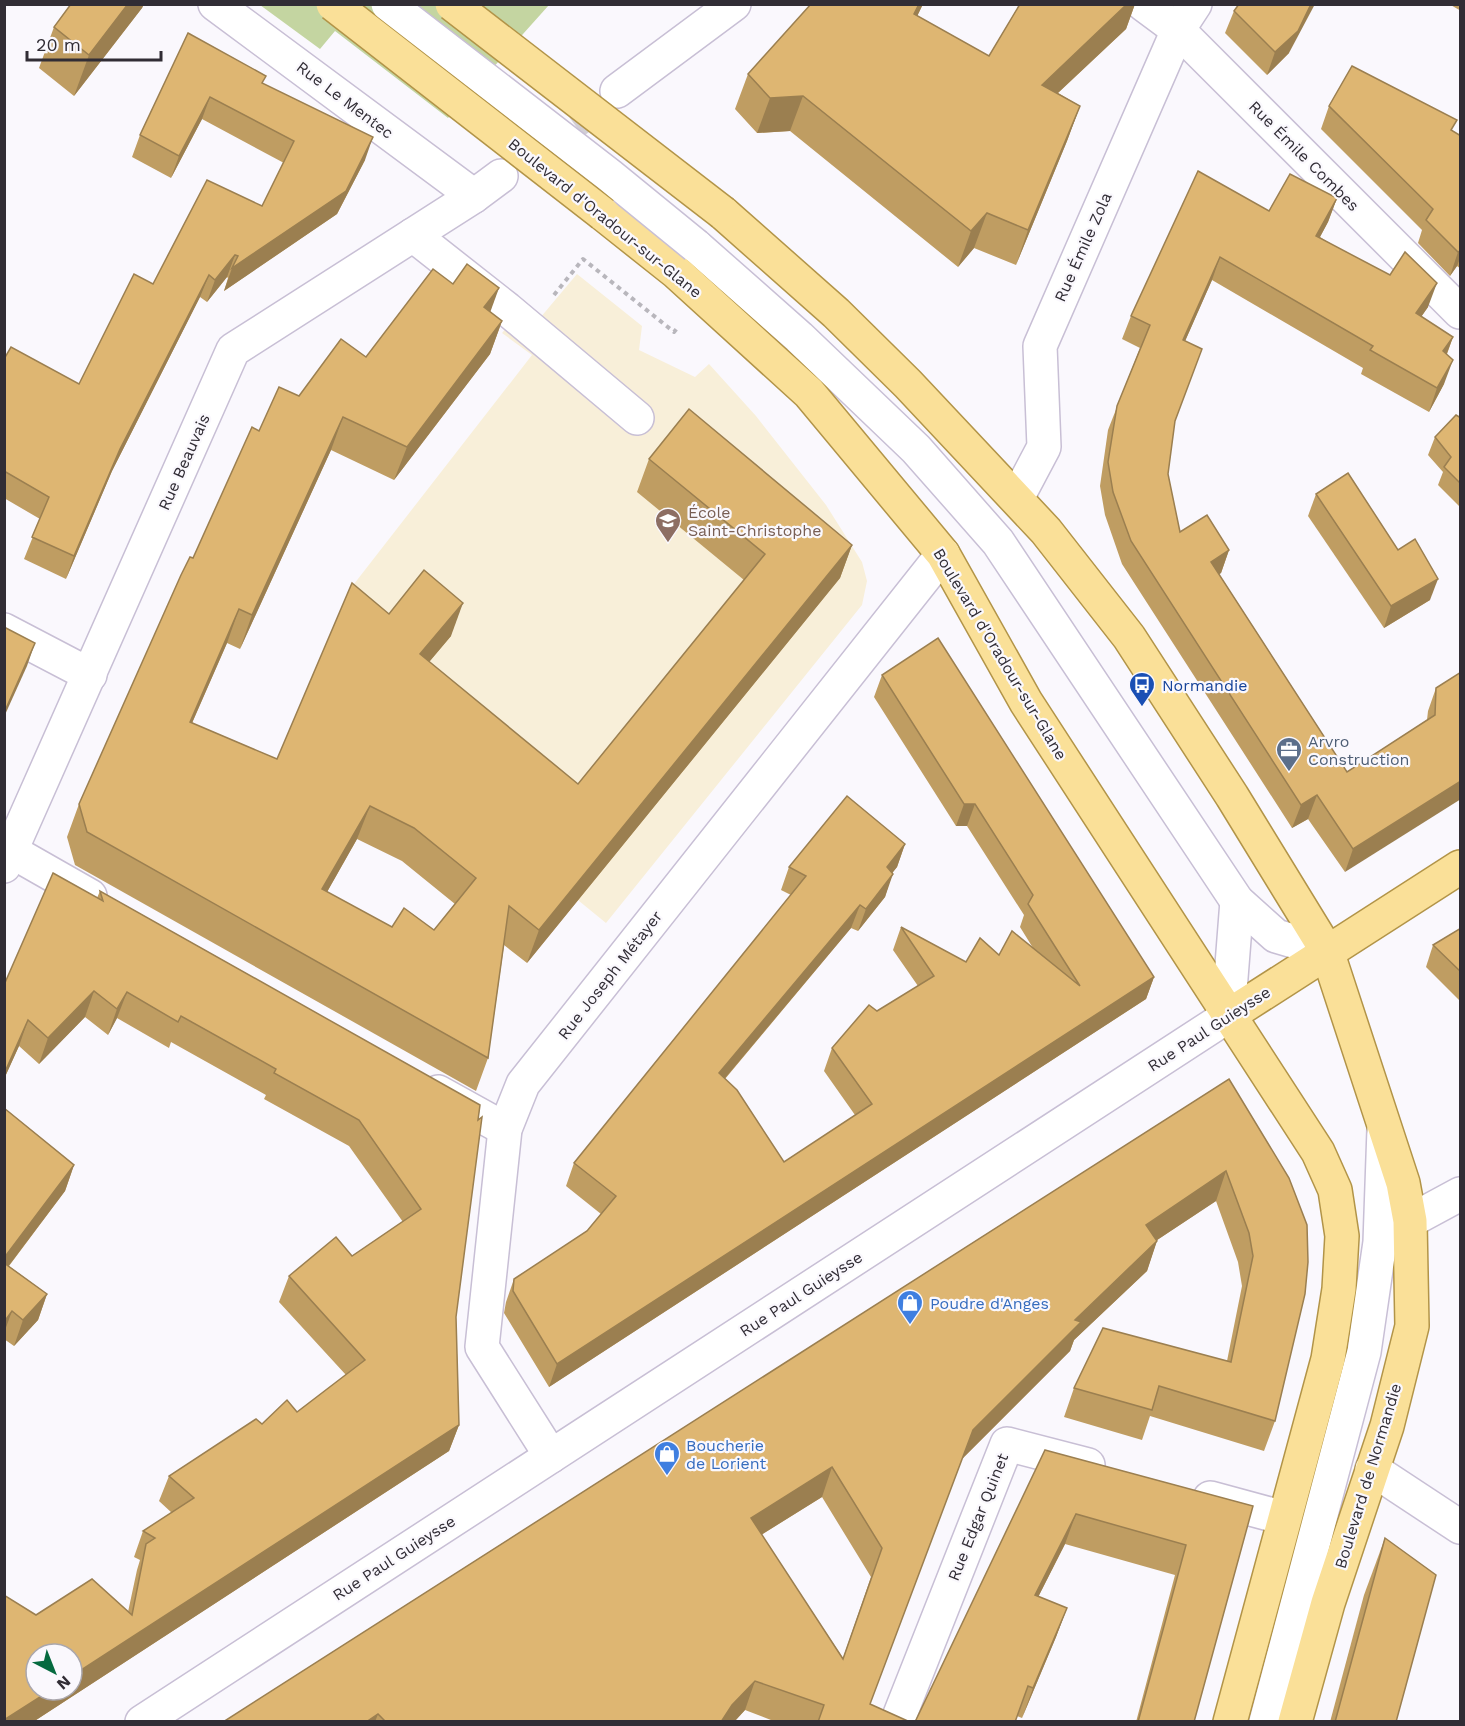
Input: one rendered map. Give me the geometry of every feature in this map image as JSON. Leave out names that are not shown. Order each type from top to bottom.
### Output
[{"type":"main road","name":"Boulevard d'Oradour-sur-Glane","points":[[333,4],[676,272],[809,393],[943,554],[1026,702],[1228,1016]]},
{"type":"main road","points":[[452,4],[723,213],[844,321],[1017,498],[1129,637],[1232,796],[1327,951]]},
{"type":"main road","name":"Rue Paul Guieysse","points":[[1228,1016],[1461,867]]},
{"type":"main road","name":"Boulevard de Normandie","points":[[1295,1722],[1328,1603],[1387,1426],[1412,1326],[1410,1221],[1403,1183],[1383,1129],[1327,951]]},
{"type":"main road","points":[[1228,1016],[1318,1152],[1335,1190],[1342,1236],[1339,1289],[1328,1359],[1230,1722]]},
{"type":"street","name":"Rue Le Mentec","points":[[215,4],[474,196]]},
{"type":"street","name":"Boulevard d'Oradour-sur-Glane","points":[[388,4],[609,175],[696,246],[799,337],[916,449],[998,542],[1237,901],[1276,936],[1327,951]]},
{"type":"street","points":[[617,91],[734,4]]},
{"type":"street","name":"Rue Émile Combes","points":[[1143,4],[1186,17],[1461,312]]},
{"type":"street","name":"Rue Émile Zola","points":[[1017,498],[1044,447],[1040,346],[1186,17]]},
{"type":"street","name":"Rue Beauvais","points":[[8,859],[233,350],[474,196],[501,176]]},
{"type":"street","points":[[413,235],[507,309],[637,418]]},
{"type":"street","name":"Rue Joseph Métayer","points":[[551,1456],[482,1347],[505,1129],[523,1084],[943,554]]},
{"type":"street","points":[[4,630],[90,675]]},
{"type":"street","points":[[8,859],[120,912]]},
{"type":"street","points":[[1228,1016],[1237,901]]},
{"type":"street","name":"Rue Paul Guieysse","points":[[142,1722],[1228,1016]]},
{"type":"street","points":[[411,1077],[505,1129]]},
{"type":"street","points":[[1266,1722],[1364,1352],[1380,1242],[1383,1129]]},
{"type":"street","points":[[1410,1221],[1461,1194]]},
{"type":"street","name":"Rue Edgar Quinet","points":[[897,1722],[1007,1444],[1121,1474]]},
{"type":"street","points":[[1372,1469],[1461,1527]]},
{"type":"street","points":[[1178,1489],[1284,1518]]},
{"type":"path","points":[[546,305],[583,259],[674,332]]},
{"type":"shaded area","points":[[577,274],[642,326],[639,350],[695,377],[709,364],[756,416],[826,505],[862,562],[867,581],[862,605],[606,923],[311,682],[354,584],[532,355],[502,333],[524,307],[540,318]]},
{"type":"green space","points":[[260,5],[549,5],[448,118],[335,31],[320,49]]},
{"type":"building","points":[[71,4],[128,4],[89,55],[54,27]]},
{"type":"building","points":[[811,4],[919,4],[914,14],[989,56],[1020,4],[1127,4],[1042,85],[1080,106],[1028,230],[987,213],[971,231],[803,96],[770,98],[748,74]]},
{"type":"building","points":[[1239,4],[1311,4],[1298,31],[1275,52],[1234,11]]},
{"type":"building","points":[[188,33],[266,76],[262,83],[373,137],[346,191],[232,268],[238,256],[235,255],[215,280],[209,275],[120,449],[74,556],[32,537],[49,497],[4,471],[4,359],[11,347],[79,384],[134,274],[153,284],[207,180],[262,206],[294,141],[210,97],[179,156],[140,135]]},
{"type":"building","points":[[1352,66],[1457,120],[1451,130],[1461,136],[1461,250],[1458,252],[1426,220],[1433,209],[1329,106]]},
{"type":"building","points":[[1198,171],[1269,211],[1290,174],[1337,198],[1316,236],[1390,275],[1405,252],[1437,283],[1416,313],[1453,337],[1443,351],[1453,360],[1437,388],[1370,350],[1373,346],[1220,257],[1183,340],[1202,349],[1175,421],[1168,474],[1180,532],[1207,515],[1229,550],[1211,562],[1347,772],[1435,715],[1436,688],[1461,672],[1461,781],[1353,849],[1317,795],[1301,805],[1131,541],[1113,492],[1108,462],[1117,406],[1150,325],[1131,316]]},
{"type":"building","points":[[467,264],[499,288],[484,307],[502,321],[407,447],[343,417],[252,615],[239,609],[190,722],[277,759],[352,583],[389,614],[424,570],[463,603],[420,654],[578,784],[765,554],[649,459],[689,409],[852,545],[539,930],[509,906],[488,1058],[87,832],[79,804],[181,575],[190,557],[193,558],[252,427],[259,431],[279,387],[299,396],[341,339],[366,357],[433,269],[453,284]],"holes":[[[370,806],[414,828],[476,878],[434,930],[404,908],[392,927],[322,889]]]},
{"type":"building","points":[[1456,415],[1461,418],[1461,484],[1444,467],[1451,457],[1435,437]]},
{"type":"building","points":[[1348,473],[1398,550],[1415,539],[1438,579],[1391,606],[1316,494]]},
{"type":"building","points":[[4,627],[35,643],[4,713]]},
{"type":"building","points":[[938,638],[1154,977],[557,1364],[513,1291],[514,1279],[587,1231],[616,1196],[574,1163],[806,876],[789,867],[847,796],[905,844],[887,867],[893,874],[866,909],[860,905],[719,1073],[737,1090],[784,1162],[872,1104],[832,1048],[869,1005],[877,1011],[934,976],[901,927],[966,962],[980,938],[999,955],[1012,931],[1080,986],[1028,904],[1033,895],[975,804],[964,804],[882,675]]},
{"type":"building","points":[[53,873],[103,901],[100,891],[480,1105],[478,1120],[482,1117],[456,1317],[459,1425],[84,1668],[84,1642],[24,1642],[24,1702],[32,1702],[4,1720],[4,1595],[36,1615],[92,1579],[132,1615],[146,1544],[155,1538],[143,1531],[194,1498],[169,1476],[256,1419],[262,1424],[287,1400],[297,1412],[365,1360],[289,1276],[336,1237],[352,1256],[421,1209],[359,1120],[274,1073],[276,1069],[181,1016],[178,1022],[127,992],[117,1009],[94,991],[48,1038],[28,1020],[4,1074],[4,985]]},
{"type":"building","points":[[1461,928],[1461,972],[1433,945]]},
{"type":"building","points":[[1229,1079],[1289,1178],[1307,1225],[1308,1262],[1305,1294],[1275,1421],[1159,1386],[1152,1410],[1074,1388],[1103,1328],[1231,1362],[1253,1256],[1249,1233],[1226,1171],[1146,1225],[1157,1241],[1075,1320],[1081,1322],[973,1430],[870,1704],[910,1722],[818,1722],[824,1705],[755,1681],[732,1705],[721,1722],[386,1722],[378,1714],[366,1722],[223,1722]],"holes":[[[832,1467],[882,1548],[843,1659],[751,1518]]]},
{"type":"building","points":[[4,1108],[74,1165],[4,1258]]},
{"type":"building","points":[[4,1263],[47,1294],[23,1320],[12,1311],[4,1322]]},
{"type":"building","points":[[1045,1450],[1253,1506],[1194,1722],[1138,1722],[1186,1545],[1076,1514],[1035,1595],[1067,1608],[1033,1688],[1028,1686],[1015,1722],[915,1722]]},
{"type":"building","points":[[1385,1538],[1436,1575],[1396,1722],[1335,1722]]},
{"type":"tunnel","points":[[534,152],[613,94]]},
{"type":"place","name":"École Saint-Christophe","points":[[668,544]]},
{"type":"place","name":"Normandie","points":[[1142,708]]},
{"type":"place","name":"Arvro Construction","points":[[1289,773]]},
{"type":"place","name":"Poudre d'Anges","points":[[910,1326]]},
{"type":"place","name":"Boucherie de Lorient","points":[[667,1477]]}]
